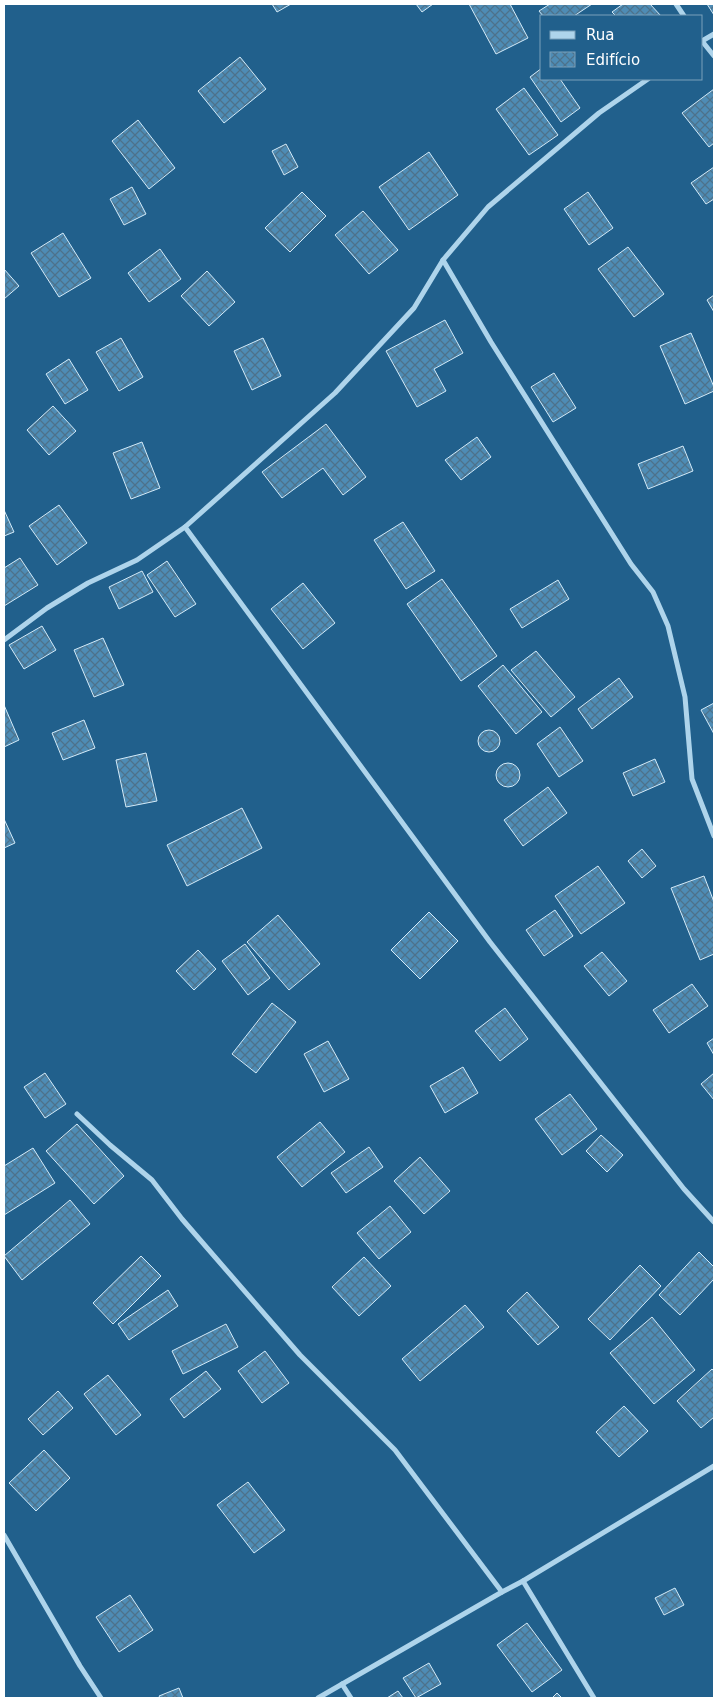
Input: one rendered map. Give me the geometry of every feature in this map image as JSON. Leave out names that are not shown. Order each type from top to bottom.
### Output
[{"type":"street","points":[[676,4],[683,15]]},
{"type":"street","points":[[703,40],[714,34]]},
{"type":"street","points":[[703,42],[714,56]]},
{"type":"street","points":[[4,640],[47,608],[88,583],[137,560],[185,527],[335,393],[414,308],[443,260],[488,207],[599,113],[647,80]]},
{"type":"street","points":[[443,260],[491,342],[631,564],[653,592],[668,626],[685,697],[692,779],[714,836]]},
{"type":"street","points":[[185,527],[490,942],[684,1189],[714,1222]]},
{"type":"street","points":[[77,1114],[152,1180],[182,1219],[300,1355],[394,1450],[502,1592]]},
{"type":"street","points":[[318,1698],[523,1581],[714,1466]]},
{"type":"street","points":[[4,1535],[80,1666],[101,1698]]},
{"type":"street","points":[[523,1581],[594,1698]]},
{"type":"street","points":[[342,1684],[351,1698]]},
{"type":"building","points":[[272,4],[291,4],[277,12]]},
{"type":"building","points":[[416,4],[433,4],[422,12]]},
{"type":"building","points":[[469,4],[510,4],[528,38],[496,54]]},
{"type":"building","points":[[550,4],[592,4],[576,15],[542,15],[539,11]]},
{"type":"building","points":[[623,4],[650,4],[660,15],[615,15],[612,12]]},
{"type":"building","points":[[707,4],[714,4],[714,15]]},
{"type":"building","points":[[240,57],[266,89],[224,123],[198,91]]},
{"type":"building","points":[[540,70],[540,80],[561,80],[580,108],[561,122],[530,77]]},
{"type":"building","points":[[524,88],[558,135],[529,155],[496,109]]},
{"type":"building","points":[[714,89],[714,143],[709,147],[682,113]]},
{"type":"building","points":[[138,120],[175,168],[149,189],[112,141]]},
{"type":"building","points":[[286,144],[298,167],[284,175],[272,151]]},
{"type":"building","points":[[429,152],[458,195],[409,230],[379,187]]},
{"type":"building","points":[[714,167],[714,199],[706,204],[691,183]]},
{"type":"building","points":[[132,187],[146,214],[124,225],[110,199]]},
{"type":"building","points":[[302,192],[326,216],[290,252],[265,228]]},
{"type":"building","points":[[588,192],[613,228],[589,245],[564,209]]},
{"type":"building","points":[[363,211],[398,250],[369,274],[335,235]]},
{"type":"building","points":[[63,233],[91,278],[59,297],[31,253]]},
{"type":"building","points":[[628,247],[664,294],[634,317],[598,269]]},
{"type":"building","points":[[160,249],[181,279],[149,302],[128,273]]},
{"type":"building","points":[[4,269],[19,286],[4,299]]},
{"type":"building","points":[[207,271],[235,302],[209,326],[181,296]]},
{"type":"building","points":[[714,295],[714,312],[707,300]]},
{"type":"building","points":[[445,320],[463,353],[434,369],[446,391],[417,407],[386,351]]},
{"type":"building","points":[[691,333],[714,391],[685,404],[660,346]]},
{"type":"building","points":[[121,338],[143,377],[119,391],[96,352]]},
{"type":"building","points":[[263,338],[281,376],[252,390],[234,351]]},
{"type":"building","points":[[69,359],[88,390],[65,404],[46,374]]},
{"type":"building","points":[[554,373],[576,408],[553,422],[531,387]]},
{"type":"building","points":[[53,406],[76,431],[49,455],[27,430]]},
{"type":"building","points":[[326,424],[366,477],[343,495],[323,468],[282,498],[262,472]]},
{"type":"building","points":[[477,437],[491,457],[461,480],[445,460]]},
{"type":"building","points":[[142,442],[160,488],[131,499],[113,453]]},
{"type":"building","points":[[683,446],[693,471],[648,489],[638,464]]},
{"type":"building","points":[[59,505],[87,543],[57,565],[29,526]]},
{"type":"building","points":[[4,510],[14,532],[4,536]]},
{"type":"building","points":[[403,522],[435,571],[406,589],[374,540]]},
{"type":"building","points":[[20,558],[38,585],[4,606],[4,568]]},
{"type":"building","points":[[167,561],[196,604],[175,617],[147,575]]},
{"type":"building","points":[[142,571],[153,592],[119,609],[109,587]]},
{"type":"building","points":[[442,579],[497,656],[461,681],[407,604]]},
{"type":"building","points":[[558,580],[569,599],[522,628],[510,609]]},
{"type":"building","points":[[303,583],[335,623],[303,649],[271,609]]},
{"type":"building","points":[[42,626],[56,650],[24,669],[9,645]]},
{"type":"building","points":[[103,638],[124,685],[94,697],[74,650]]},
{"type":"building","points":[[536,651],[575,697],[551,717],[511,670]]},
{"type":"building","points":[[503,665],[542,712],[516,734],[478,686]]},
{"type":"building","points":[[619,678],[633,697],[592,729],[578,709]]},
{"type":"building","points":[[714,703],[714,734],[701,710]]},
{"type":"building","points":[[4,705],[19,740],[4,747]]},
{"type":"building","points":[[84,720],[95,748],[63,760],[52,733]]},
{"type":"building","points":[[560,727],[583,761],[559,777],[537,744]]},
{"type":"building","points":[[489,730],[497,733],[500,741],[497,749],[489,752],[481,749],[478,741],[481,733]]},
{"type":"building","points":[[146,753],[157,801],[126,807],[116,760]]},
{"type":"building","points":[[655,759],[665,782],[633,796],[623,773]]},
{"type":"building","points":[[508,763],[513,764],[519,770],[519,780],[513,786],[508,787],[503,786],[497,780],[496,775],[497,770],[503,764]]},
{"type":"building","points":[[548,787],[567,813],[523,846],[504,820]]},
{"type":"building","points":[[242,808],[262,848],[187,886],[167,845]]},
{"type":"building","points":[[4,819],[15,843],[4,848]]},
{"type":"building","points":[[642,849],[656,866],[642,878],[628,861]]},
{"type":"building","points":[[598,866],[625,903],[581,934],[555,896]]},
{"type":"building","points":[[704,876],[714,902],[714,954],[700,960],[671,888]]},
{"type":"building","points":[[555,910],[573,936],[544,956],[526,930]]},
{"type":"building","points":[[429,912],[458,941],[420,979],[391,950]]},
{"type":"building","points":[[278,915],[320,964],[289,990],[247,942]]},
{"type":"building","points":[[245,944],[270,978],[248,995],[222,961]]},
{"type":"building","points":[[198,950],[216,969],[194,990],[176,971]]},
{"type":"building","points":[[602,952],[627,981],[609,996],[584,966]]},
{"type":"building","points":[[692,984],[708,1006],[669,1033],[653,1010]]},
{"type":"building","points":[[272,1003],[296,1022],[256,1073],[232,1054]]},
{"type":"building","points":[[505,1008],[528,1039],[500,1061],[475,1031]]},
{"type":"building","points":[[714,1038],[714,1055],[707,1043]]},
{"type":"building","points":[[328,1041],[349,1079],[324,1092],[304,1054]]},
{"type":"building","points":[[463,1067],[478,1093],[445,1113],[430,1086]]},
{"type":"building","points":[[45,1073],[66,1104],[45,1118],[24,1087]]},
{"type":"building","points":[[714,1073],[714,1100],[701,1084]]},
{"type":"building","points":[[570,1094],[597,1129],[562,1155],[535,1119]]},
{"type":"building","points":[[320,1122],[345,1152],[302,1187],[277,1157]]},
{"type":"building","points":[[77,1124],[124,1176],[94,1204],[46,1151]]},
{"type":"building","points":[[601,1135],[623,1155],[607,1172],[586,1151]]},
{"type":"building","points":[[369,1147],[383,1167],[346,1193],[331,1173]]},
{"type":"building","points":[[33,1148],[55,1183],[4,1215],[4,1166]]},
{"type":"building","points":[[420,1157],[450,1191],[424,1214],[394,1181]]},
{"type":"building","points":[[70,1200],[90,1224],[22,1280],[4,1256]]},
{"type":"building","points":[[390,1206],[411,1232],[379,1259],[357,1233]]},
{"type":"building","points":[[699,1252],[714,1267],[714,1279],[680,1315],[659,1295]]},
{"type":"building","points":[[141,1256],[161,1276],[113,1324],[93,1303]]},
{"type":"building","points":[[364,1257],[391,1286],[359,1316],[332,1287]]},
{"type":"building","points":[[640,1265],[661,1286],[610,1340],[588,1319]]},
{"type":"building","points":[[168,1290],[178,1306],[129,1340],[118,1324]]},
{"type":"building","points":[[527,1292],[559,1327],[538,1345],[507,1311]]},
{"type":"building","points":[[465,1305],[484,1327],[420,1381],[402,1359]]},
{"type":"building","points":[[652,1317],[695,1370],[654,1404],[610,1353]]},
{"type":"building","points":[[226,1324],[238,1347],[183,1374],[172,1351]]},
{"type":"building","points":[[265,1351],[289,1383],[262,1403],[238,1371]]},
{"type":"building","points":[[712,1369],[714,1371],[714,1417],[701,1428],[677,1401]]},
{"type":"building","points":[[206,1371],[221,1389],[184,1418],[170,1399]]},
{"type":"building","points":[[108,1375],[141,1415],[116,1435],[84,1394]]},
{"type":"building","points":[[58,1391],[73,1408],[43,1435],[28,1419]]},
{"type":"building","points":[[624,1406],[648,1431],[619,1457],[596,1432]]},
{"type":"building","points":[[44,1450],[70,1478],[36,1511],[9,1483]]},
{"type":"building","points":[[248,1482],[285,1530],[254,1553],[217,1505]]},
{"type":"building","points":[[675,1588],[684,1605],[664,1615],[655,1598]]},
{"type":"building","points":[[130,1595],[153,1630],[119,1652],[96,1617]]},
{"type":"building","points":[[527,1623],[562,1670],[532,1692],[497,1645]]},
{"type":"building","points":[[429,1663],[441,1684],[416,1698],[403,1678]]},
{"type":"building","points":[[179,1688],[183,1698],[160,1698],[159,1696]]},
{"type":"building","points":[[398,1691],[403,1698],[387,1698]]},
{"type":"building","points":[[557,1693],[562,1698],[552,1698]]}]
